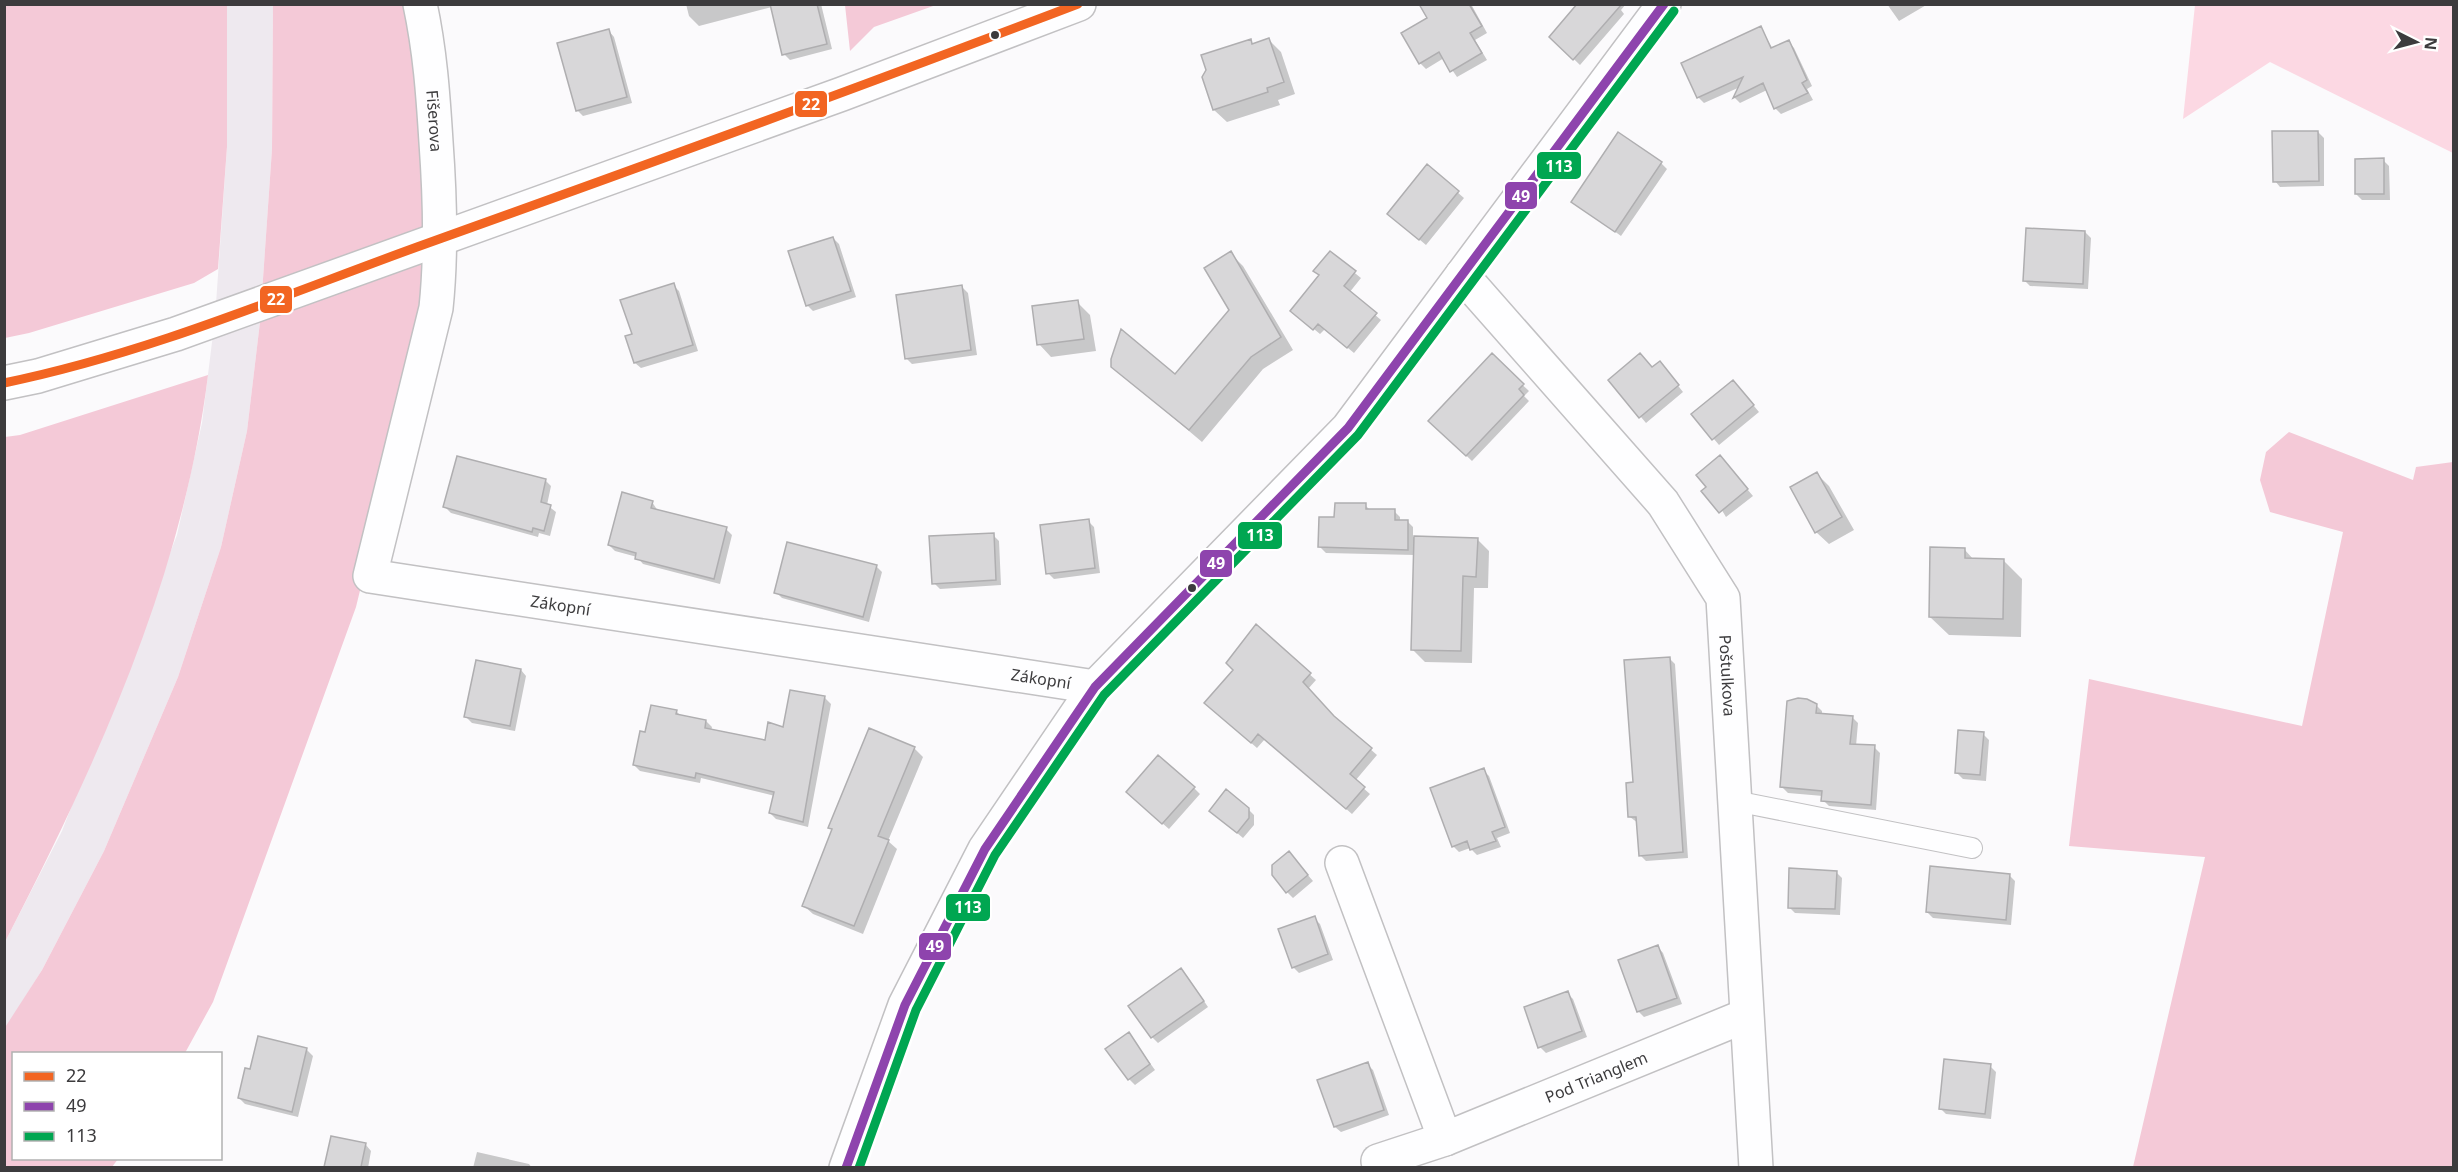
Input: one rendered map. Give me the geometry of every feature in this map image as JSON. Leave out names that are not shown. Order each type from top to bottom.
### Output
[{"type":"street","name":"Fišerova","points":[[420,4],[430,49],[431,242]]},
{"type":"street","points":[[4,383],[38,376],[176,334],[842,94],[1079,4]]},
{"type":"street","points":[[846,1167],[905,1005],[980,860],[1095,687],[1348,429],[1664,4]]},
{"type":"street","name":"Zákopní","points":[[431,242],[436,308],[370,576],[1095,687]]},
{"type":"street","name":"Poštulkova","points":[[1462,275],[1663,503],[1723,598],[1745,1016],[1756,1167]]},
{"type":"street","points":[[1342,862],[1446,1139]]},
{"type":"street","name":"Pod Trianglem","points":[[1378,1161],[1446,1139],[1745,1016]]},
{"type":"lane","points":[[1735,801],[1972,848]]},
{"type":"shaded area","points":[[5,4],[227,5],[227,147],[218,269],[194,283],[29,333],[5,338]]},
{"type":"shaded area","points":[[845,4],[936,5],[874,27],[850,51]]},
{"type":"shaded area","points":[[227,5],[273,5],[272,149],[260,322],[247,431],[221,547],[178,677],[104,851],[42,970],[5,1029],[5,942],[62,831],[177,535],[202,423],[215,318],[227,147]]},
{"type":"shaded area","points":[[273,5],[410,5],[420,40],[429,307],[356,607],[213,1002],[186,1052],[12,1052],[12,1160],[117,1160],[112,1167],[5,1167],[4,1029],[42,970],[104,851],[178,677],[221,547],[247,431],[260,322],[272,149]]},
{"type":"shaded area","points":[[2195,5],[2453,5],[2453,153],[2270,62],[2183,119]]},
{"type":"shaded area","points":[[208,375],[196,450],[179,524],[132,667],[72,806],[5,942],[5,437],[20,435]]},
{"type":"shaded area","points":[[2289,432],[2413,480],[2416,467],[2453,462],[2453,1167],[2133,1167],[2205,857],[2069,846],[2089,679],[2302,726],[2343,532],[2270,512],[2260,480],[2266,452]]},
{"type":"building","points":[[770,4],[817,4],[827,44],[782,55]]},
{"type":"building","points":[[1419,4],[1469,4],[1482,26],[1470,33],[1482,53],[1450,72],[1439,52],[1419,64],[1401,33],[1427,18]]},
{"type":"building","points":[[1577,4],[1622,4],[1573,60],[1549,37]]},
{"type":"building","points":[[1761,26],[1771,48],[1789,40],[1807,80],[1802,83],[1808,93],[1774,109],[1763,83],[1733,98],[1743,77],[1697,98],[1681,63]]},
{"type":"building","points":[[609,29],[627,97],[576,111],[557,43]]},
{"type":"building","points":[[1269,38],[1284,82],[1267,88],[1268,92],[1213,110],[1202,77],[1206,70],[1201,55],[1251,39],[1252,44]]},
{"type":"building","points":[[2272,131],[2318,131],[2319,181],[2273,182]]},
{"type":"building","points":[[1618,132],[1662,162],[1615,232],[1571,202]]},
{"type":"building","points":[[2384,158],[2384,194],[2355,194],[2355,159]]},
{"type":"building","points":[[1427,164],[1459,191],[1419,240],[1387,214]]},
{"type":"building","points":[[2026,228],[2085,231],[2083,284],[2023,281]]},
{"type":"building","points":[[833,237],[851,291],[806,306],[788,251]]},
{"type":"building","points":[[1231,251],[1281,337],[1251,357],[1189,430],[1111,367],[1111,359],[1121,329],[1175,374],[1229,310],[1204,268]]},
{"type":"building","points":[[1330,251],[1356,271],[1344,286],[1377,313],[1347,348],[1318,324],[1313,330],[1290,311],[1319,275],[1313,271]]},
{"type":"building","points":[[674,283],[693,345],[634,363],[625,336],[632,334],[620,300]]},
{"type":"building","points":[[962,285],[971,350],[905,359],[896,295]]},
{"type":"building","points":[[1078,300],[1084,339],[1037,345],[1032,306]]},
{"type":"building","points":[[1492,353],[1524,384],[1519,389],[1524,395],[1466,456],[1428,421]]},
{"type":"building","points":[[1640,353],[1652,367],[1660,361],[1679,385],[1639,418],[1608,380]]},
{"type":"building","points":[[1733,380],[1754,405],[1712,440],[1691,414]]},
{"type":"building","points":[[1720,455],[1748,489],[1719,513],[1701,491],[1706,487],[1696,475]]},
{"type":"building","points":[[457,456],[546,479],[541,502],[551,505],[544,531],[533,528],[532,532],[443,507]]},
{"type":"building","points":[[1817,472],[1842,517],[1815,533],[1790,487]]},
{"type":"building","points":[[622,492],[653,501],[651,508],[727,527],[714,579],[635,559],[636,553],[608,545]]},
{"type":"building","points":[[1335,503],[1366,503],[1366,509],[1395,509],[1395,520],[1408,520],[1408,550],[1318,547],[1319,517],[1334,517]]},
{"type":"building","points":[[1089,519],[1095,568],[1046,574],[1040,525]]},
{"type":"building","points":[[994,533],[996,580],[932,584],[929,536]]},
{"type":"building","points":[[1414,536],[1478,538],[1476,577],[1463,576],[1461,651],[1411,650]]},
{"type":"building","points":[[787,542],[877,565],[863,617],[774,593]]},
{"type":"building","points":[[1930,547],[1965,548],[1965,558],[2004,559],[2003,619],[1929,617]]},
{"type":"building","points":[[1256,624],[1311,673],[1303,682],[1334,716],[1372,748],[1350,774],[1365,787],[1346,809],[1258,734],[1251,743],[1204,703],[1233,670],[1226,663]]},
{"type":"building","points":[[1670,657],[1683,852],[1639,856],[1636,817],[1628,817],[1626,783],[1633,782],[1624,660]]},
{"type":"building","points":[[476,660],[521,669],[510,726],[464,717]]},
{"type":"building","points":[[790,690],[825,696],[803,822],[769,813],[774,792],[696,773],[695,778],[633,765],[640,731],[645,732],[651,705],[677,710],[676,714],[706,720],[705,728],[765,740],[768,722],[783,727]]},
{"type":"building","points":[[1798,698],[1817,704],[1816,713],[1853,716],[1850,744],[1875,745],[1871,805],[1821,801],[1822,791],[1780,787],[1787,701]]},
{"type":"building","points":[[869,728],[915,747],[878,836],[889,840],[854,926],[802,906],[832,829],[828,828]]},
{"type":"building","points":[[1958,730],[1984,732],[1980,775],[1955,773]]},
{"type":"building","points":[[1158,755],[1195,787],[1162,824],[1126,792]]},
{"type":"building","points":[[1484,768],[1505,827],[1492,832],[1496,841],[1470,850],[1467,841],[1452,847],[1430,788]]},
{"type":"building","points":[[1226,789],[1249,808],[1249,818],[1237,833],[1209,811]]},
{"type":"building","points":[[1289,851],[1308,875],[1286,893],[1272,875],[1272,865]]},
{"type":"building","points":[[1930,866],[2010,874],[2006,920],[1926,912]]},
{"type":"building","points":[[1789,868],[1837,871],[1835,909],[1788,908]]},
{"type":"building","points":[[1315,916],[1328,954],[1292,968],[1278,929]]},
{"type":"building","points":[[1658,945],[1677,998],[1637,1012],[1618,960]]},
{"type":"building","points":[[1181,968],[1204,1001],[1151,1038],[1128,1006]]},
{"type":"building","points":[[1568,991],[1582,1031],[1538,1048],[1524,1007]]},
{"type":"building","points":[[1129,1032],[1150,1064],[1128,1080],[1105,1049]]},
{"type":"building","points":[[258,1036],[307,1048],[292,1112],[238,1098],[245,1068],[250,1069]]},
{"type":"building","points":[[1944,1059],[1991,1064],[1985,1114],[1939,1109]]},
{"type":"building","points":[[1368,1062],[1384,1110],[1334,1127],[1317,1080]]},
{"type":"building","points":[[331,1136],[366,1143],[361,1167],[324,1167]]},
{"type":"transit line","name":"22","points":[[4,383],[57,371],[213,323],[1078,4]]},
{"type":"transit line","name":"49","points":[[846,1168],[905,1005],[985,849],[1095,687],[1348,428],[1664,4]]},
{"type":"transit line","name":"113","points":[[859,1168],[916,1010],[995,855],[1104,695],[1358,435],[1674,11]]}]
